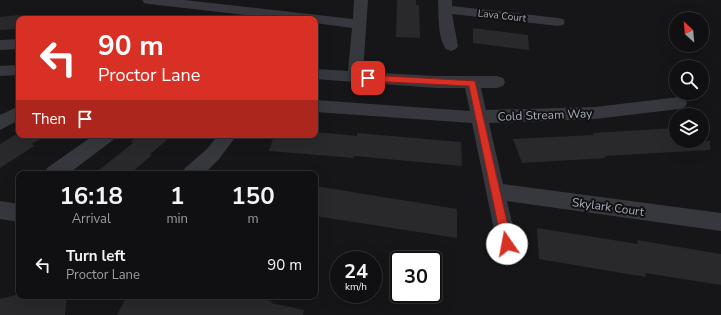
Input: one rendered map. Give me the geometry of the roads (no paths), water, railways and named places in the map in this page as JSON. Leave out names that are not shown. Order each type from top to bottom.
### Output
[{"type":"street","points":[[149,0],[289,16]]},
{"type":"street","points":[[355,77],[362,0]]},
{"type":"street","name":"Lava Court","points":[[451,46],[445,5],[558,22]]},
{"type":"street","points":[[318,19],[359,24]]},
{"type":"street","points":[[0,45],[16,44]]},
{"type":"street","points":[[0,71],[16,70]]},
{"type":"street","points":[[318,74],[472,83],[497,82]]},
{"type":"street","points":[[472,83],[507,244]]},
{"type":"street","name":"Cold Stream Way","points":[[318,106],[461,117],[480,117],[595,113],[678,103]]},
{"type":"street","points":[[0,123],[16,114]]},
{"type":"street","points":[[58,171],[103,138]]},
{"type":"street","points":[[195,171],[213,154],[226,138]]},
{"type":"street","name":"Skylark Court","points":[[495,191],[721,222]]}]
